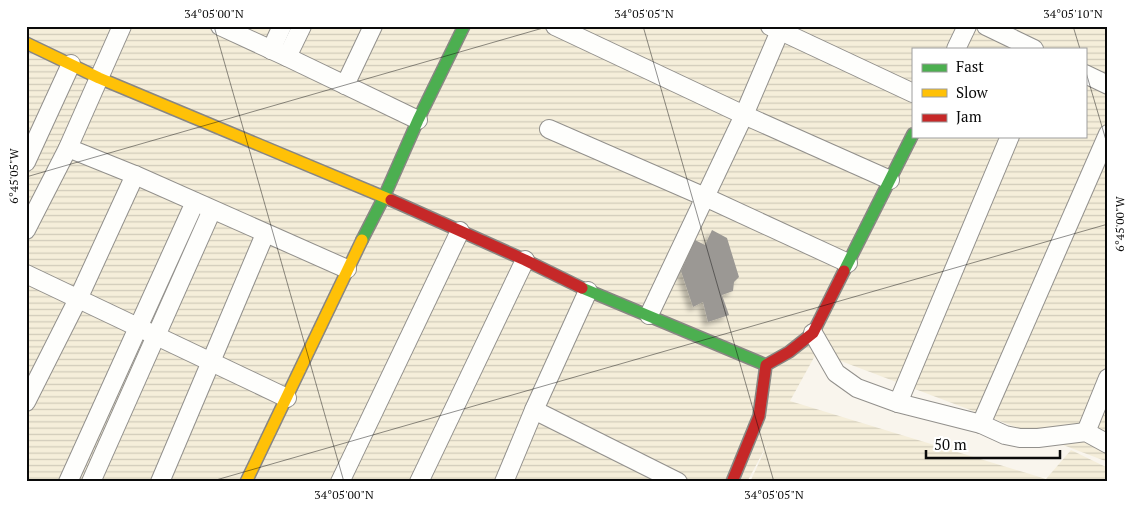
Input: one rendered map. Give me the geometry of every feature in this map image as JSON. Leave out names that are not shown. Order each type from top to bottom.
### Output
[{"type":"street","points":[[26,230],[68,148],[122,26]]},
{"type":"street","points":[[220,26],[418,120]]},
{"type":"street","points":[[271,50],[282,26]]},
{"type":"street","points":[[288,57],[302,26]]},
{"type":"street","points":[[345,84],[373,26]]},
{"type":"street","points":[[247,481],[464,26]]},
{"type":"street","points":[[555,26],[744,115],[890,180]]},
{"type":"street","points":[[956,48],[967,26]]},
{"type":"street","points":[[986,26],[1032,48]]},
{"type":"street","points":[[649,315],[744,115],[777,28],[912,93]]},
{"type":"street","points":[[26,43],[99,78],[384,197],[525,260],[588,291],[649,315],[766,366]]},
{"type":"street","points":[[26,162],[72,64]]},
{"type":"street","points":[[1086,74],[1108,85]]},
{"type":"street","points":[[549,130],[705,197],[848,263]]},
{"type":"street","points":[[981,424],[1108,134]]},
{"type":"street","points":[[766,366],[789,352],[813,333],[912,136]]},
{"type":"street","points":[[898,403],[1009,138]]},
{"type":"street","points":[[68,148],[135,175],[264,234],[347,269]]},
{"type":"street","points":[[26,402],[78,299],[135,175]]},
{"type":"street","points":[[70,481],[194,202]]},
{"type":"street","points":[[91,482],[212,210]]},
{"type":"street","points":[[340,482],[460,231]]},
{"type":"street","points":[[160,482],[264,234]]},
{"type":"street","points":[[419,482],[525,260]]},
{"type":"street","points":[[163,272],[182,281]]},
{"type":"street","points":[[26,274],[287,398]]},
{"type":"street","points":[[504,482],[534,410],[588,291]]},
{"type":"street","points":[[813,333],[836,373],[857,388],[898,403],[981,424],[1005,435],[1020,438],[1038,438],[1086,432],[1108,444]]},
{"type":"street","points":[[732,482],[759,416],[766,366]]},
{"type":"street","points":[[1086,432],[1108,378]]},
{"type":"street","points":[[110,388],[130,396]]},
{"type":"street","points":[[534,410],[678,482]]},
{"type":"street","points":[[90,433],[109,442]]},
{"type":"shaded area","points":[[26,26],[1101,26],[1108,30],[1108,462],[817,352],[790,401],[1046,479],[1071,450],[1108,468],[1108,482],[750,482],[769,441],[747,482],[26,482]]},
{"type":"building","points":[[712,230],[727,238],[739,277],[734,282],[733,291],[722,295],[729,315],[708,322],[703,302],[693,307],[681,271],[695,240],[705,245]]},
{"type":"traffic: fast","points":[[362,240],[464,26]]},
{"type":"traffic: fast","points":[[844,271],[912,136]]},
{"type":"traffic: fast","points":[[582,288],[766,365]]},
{"type":"traffic: slow","points":[[26,43],[99,78],[391,200]]},
{"type":"traffic: slow","points":[[246,482],[362,240]]},
{"type":"traffic: jam","points":[[391,200],[525,260],[582,288]]},
{"type":"traffic: jam","points":[[732,482],[759,416],[766,365],[789,352],[813,333],[844,271]]}]
